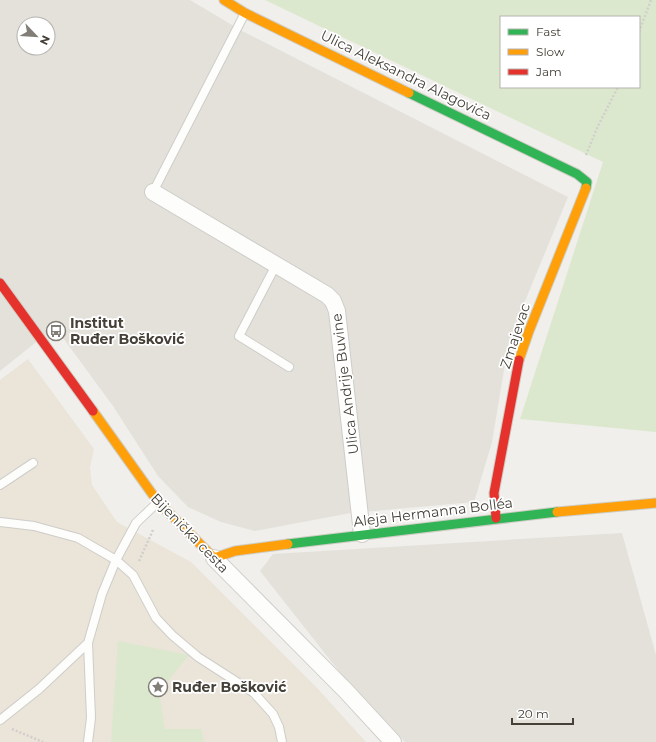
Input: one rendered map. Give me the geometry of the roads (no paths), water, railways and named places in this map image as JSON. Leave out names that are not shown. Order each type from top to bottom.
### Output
[{"type":"main road","name":"Ulica Aleksandra Alagovića","points":[[224,0],[245,13],[578,174]]},
{"type":"main road","name":"Zmajevac","points":[[496,518],[494,493],[519,361],[529,331],[586,191],[587,182],[578,174]]},
{"type":"main road","name":"Bijenička cesta","points":[[0,283],[158,502],[214,558]]},
{"type":"main road","name":"Aleja Hermanna Bolléa","points":[[214,558],[235,552],[362,534],[496,518],[656,503]]},
{"type":"street","name":"Ulica Andrije Buvine","points":[[153,192],[327,295],[333,302],[337,311],[362,534]]},
{"type":"street","name":"Bijenička cesta","points":[[214,558],[346,691],[393,742]]},
{"type":"lane","points":[[153,192],[245,13]]},
{"type":"lane","points":[[276,265],[239,336],[289,368]]},
{"type":"lane","points":[[0,485],[33,463]]},
{"type":"lane","points":[[88,742],[91,718],[88,643],[102,594],[116,560],[136,523],[158,502]]},
{"type":"lane","points":[[0,522],[34,526],[78,538],[116,560],[132,575],[156,618],[172,636],[198,657],[254,693],[273,714],[279,727],[282,742]]},
{"type":"lane","points":[[0,720],[39,689],[88,643]]},
{"type":"place","name":"Institut Ruđer Bošković","points":[[56,331]]},
{"type":"place","name":"Ruđer Bošković","points":[[158,687]]}]
